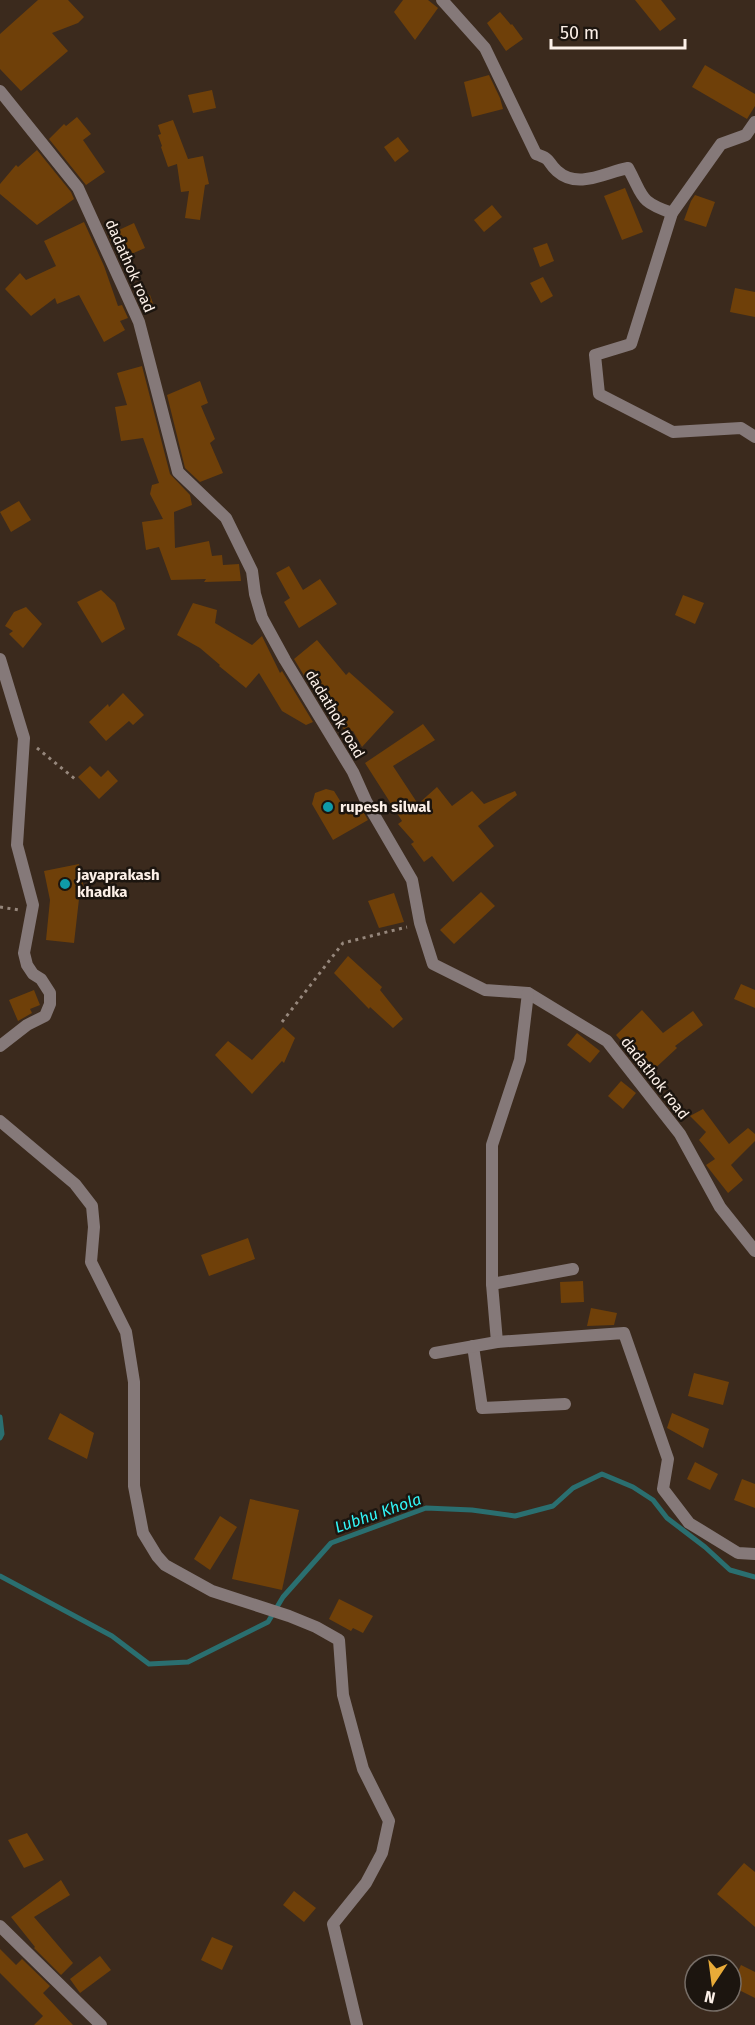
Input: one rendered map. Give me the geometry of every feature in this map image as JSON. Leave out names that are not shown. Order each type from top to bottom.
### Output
[{"type":"street","points":[[442,0],[485,48],[536,154],[548,158],[557,171],[571,178],[591,179],[628,168],[639,192],[651,206],[672,213]]},
{"type":"street","name":"dadathok road","points":[[0,91],[78,188],[139,322],[178,472],[226,518],[252,571],[255,594],[262,618],[412,880],[420,923],[433,964],[485,990],[528,993],[607,1041],[680,1134],[720,1206],[755,1251]]},
{"type":"street","points":[[755,122],[746,135],[721,144],[672,213],[631,344],[595,355],[599,394],[674,432],[741,428],[755,437]]},
{"type":"street","points":[[0,659],[24,738],[17,845],[33,905],[24,952],[27,965],[33,974],[41,979],[50,993],[50,1004],[45,1016],[27,1025],[0,1046]]},
{"type":"street","points":[[497,1342],[492,1284],[492,1145],[520,1060],[528,993]]},
{"type":"street","points":[[0,1121],[75,1184],[92,1206],[94,1227],[91,1262],[126,1332],[134,1382],[134,1486],[144,1533],[165,1564],[212,1591],[266,1607],[316,1627],[339,1640],[343,1695],[363,1769],[389,1821],[382,1852],[366,1883],[333,1924],[357,2025]]},
{"type":"street","points":[[492,1284],[573,1269]]},
{"type":"street","points":[[435,1353],[497,1342],[624,1333],[668,1459],[663,1489],[689,1523],[738,1553],[755,1554]]},
{"type":"street","points":[[473,1346],[482,1408],[566,1404]]},
{"type":"street","points":[[0,1926],[100,2025]]},
{"type":"path","points":[[24,738],[75,780]]},
{"type":"path","points":[[282,1022],[343,943],[420,923]]},
{"type":"building","points":[[38,0],[68,0],[84,17],[78,23],[52,33],[68,51],[21,91],[0,69],[0,34]]},
{"type":"building","points":[[403,0],[428,0],[438,8],[415,40],[394,12]]},
{"type":"building","points":[[635,0],[661,0],[676,19],[660,31]]},
{"type":"building","points":[[500,12],[523,39],[506,51],[487,23]]},
{"type":"building","points":[[705,65],[755,94],[755,106],[747,119],[692,87]]},
{"type":"building","points":[[489,75],[503,109],[472,117],[464,82]]},
{"type":"building","points":[[212,90],[216,108],[193,113],[188,95]]},
{"type":"building","points":[[77,117],[91,134],[83,140],[105,172],[86,185],[49,139],[64,124],[66,126]]},
{"type":"building","points":[[173,120],[188,159],[203,156],[209,184],[205,185],[200,220],[185,218],[189,191],[181,192],[177,164],[168,167],[161,147],[158,125]]},
{"type":"building","points":[[398,137],[409,151],[395,162],[384,147]]},
{"type":"building","points":[[37,150],[71,192],[74,199],[37,225],[0,194],[0,184],[16,165],[18,167]]},
{"type":"building","points":[[625,188],[643,232],[622,240],[604,196]]},
{"type":"building","points":[[695,195],[715,202],[706,227],[684,220]]},
{"type":"building","points":[[492,205],[502,217],[484,232],[474,220]]},
{"type":"building","points":[[84,222],[104,266],[118,306],[122,305],[128,318],[120,321],[125,330],[104,342],[79,295],[57,304],[55,298],[31,316],[5,289],[20,273],[26,280],[56,266],[44,241]]},
{"type":"building","points":[[134,223],[145,248],[120,259],[108,235]]},
{"type":"building","points":[[547,243],[554,261],[540,267],[533,248]]},
{"type":"building","points":[[543,277],[553,296],[541,303],[530,283]]},
{"type":"building","points":[[735,288],[755,292],[755,317],[730,312]]},
{"type":"building","points":[[150,295],[155,309],[144,313],[138,299]]},
{"type":"building","points":[[142,366],[170,474],[190,495],[192,505],[174,512],[175,548],[209,541],[212,556],[222,555],[223,565],[239,564],[241,581],[171,580],[159,547],[146,550],[142,522],[163,519],[150,494],[152,485],[159,483],[143,438],[121,441],[115,407],[127,405],[117,373]]},
{"type":"building","points":[[200,381],[208,403],[201,406],[215,439],[210,443],[223,473],[200,482],[185,468],[167,395]]},
{"type":"building","points":[[19,501],[31,520],[11,532],[0,512]]},
{"type":"building","points":[[289,566],[303,590],[320,579],[337,604],[299,628],[284,602],[290,598],[276,573]]},
{"type":"building","points":[[101,590],[115,603],[125,629],[102,643],[77,602]]},
{"type":"building","points":[[683,595],[704,603],[695,624],[675,615]]},
{"type":"building","points":[[193,603],[217,610],[215,623],[252,645],[262,636],[280,673],[282,671],[313,722],[306,725],[282,711],[259,673],[246,688],[200,648],[177,635]]},
{"type":"building","points":[[26,607],[42,624],[23,648],[9,634],[13,631],[5,626],[14,612]]},
{"type":"building","points":[[317,640],[346,675],[349,672],[394,712],[362,747],[353,731],[346,734],[331,703],[326,712],[294,659]]},
{"type":"building","points":[[123,693],[144,715],[133,725],[129,721],[106,741],[89,722]]},
{"type":"building","points":[[423,724],[435,740],[393,766],[418,804],[437,787],[452,806],[472,791],[484,804],[515,791],[517,795],[478,826],[494,846],[453,882],[432,856],[424,862],[411,844],[414,842],[398,824],[402,821],[365,763]]},
{"type":"building","points":[[90,766],[101,777],[108,770],[118,781],[99,799],[78,777]]},
{"type":"building","points":[[326,789],[334,791],[347,812],[360,806],[368,820],[333,840],[312,804],[315,793]]},
{"type":"building","points":[[79,864],[86,898],[79,899],[74,943],[46,940],[50,900],[44,871]]},
{"type":"building","points":[[481,892],[495,906],[454,944],[440,930]]},
{"type":"building","points":[[394,893],[404,922],[379,928],[368,901]]},
{"type":"building","points":[[348,956],[382,987],[380,990],[403,1019],[393,1028],[370,1007],[369,1009],[334,973]]},
{"type":"building","points":[[741,984],[755,990],[755,1008],[734,999]]},
{"type":"building","points":[[34,990],[40,1005],[30,1009],[32,1013],[18,1021],[9,1000]]},
{"type":"building","points":[[642,1010],[663,1033],[693,1011],[703,1025],[675,1046],[677,1048],[650,1073],[616,1035]]},
{"type":"building","points":[[283,1027],[295,1038],[284,1063],[282,1061],[252,1094],[215,1055],[228,1041],[252,1060]]},
{"type":"building","points":[[577,1033],[600,1051],[590,1063],[567,1045]]},
{"type":"building","points":[[621,1081],[636,1093],[623,1109],[608,1096]]},
{"type":"building","points":[[703,1109],[729,1144],[748,1128],[755,1134],[755,1141],[731,1165],[743,1180],[728,1193],[706,1165],[715,1159],[699,1140],[706,1132],[690,1116]]},
{"type":"building","points":[[248,1238],[255,1259],[209,1276],[201,1255]]},
{"type":"building","points":[[583,1281],[584,1302],[561,1303],[560,1282]]},
{"type":"building","points":[[591,1308],[617,1313],[614,1325],[587,1326]]},
{"type":"building","points":[[694,1373],[729,1382],[723,1405],[688,1396]]},
{"type":"building","points":[[60,1413],[94,1433],[87,1459],[48,1439]]},
{"type":"building","points":[[672,1413],[709,1429],[703,1448],[667,1428]]},
{"type":"building","points":[[695,1462],[718,1474],[710,1490],[687,1479]]},
{"type":"building","points":[[742,1479],[755,1484],[755,1508],[734,1500]]},
{"type":"building","points":[[250,1499],[299,1510],[282,1590],[232,1579]]},
{"type":"building","points":[[220,1516],[237,1527],[210,1570],[194,1559]]},
{"type":"building","points":[[339,1599],[373,1616],[363,1633],[353,1628],[351,1631],[329,1619]]},
{"type":"building","points":[[27,1833],[44,1860],[24,1868],[8,1840]]},
{"type":"building","points":[[744,1863],[755,1872],[755,1927],[717,1894]]},
{"type":"building","points":[[61,1880],[70,1895],[34,1917],[73,1963],[61,1975],[34,1948],[11,1917]]},
{"type":"building","points":[[294,1891],[316,1908],[304,1922],[283,1905]]},
{"type":"building","points":[[212,1937],[233,1946],[222,1970],[201,1960]]},
{"type":"building","points":[[0,1949],[16,1965],[22,1959],[50,1986],[43,1993],[73,2025],[34,2025],[43,2016],[0,1973]]},
{"type":"building","points":[[100,1956],[111,1970],[80,1993],[70,1979]]},
{"type":"building","points":[[743,1966],[755,1972],[755,1998],[743,1992]]},
{"type":"waterway","name":"Lubhu Khola","points":[[0,1417],[2,1434],[0,1438]]},
{"type":"waterway","name":"Lubhu Khola","points":[[0,1576],[112,1636],[149,1664],[188,1662],[268,1622],[283,1597],[331,1543],[426,1508],[472,1510],[515,1516],[553,1506],[573,1488],[602,1474],[633,1487],[653,1500],[667,1518],[705,1547],[730,1570],[755,1577]]},
{"type":"place","name":"rupesh silwal","points":[[328,807]]},
{"type":"place","name":"jayaprakash khadka","points":[[65,884]]}]
